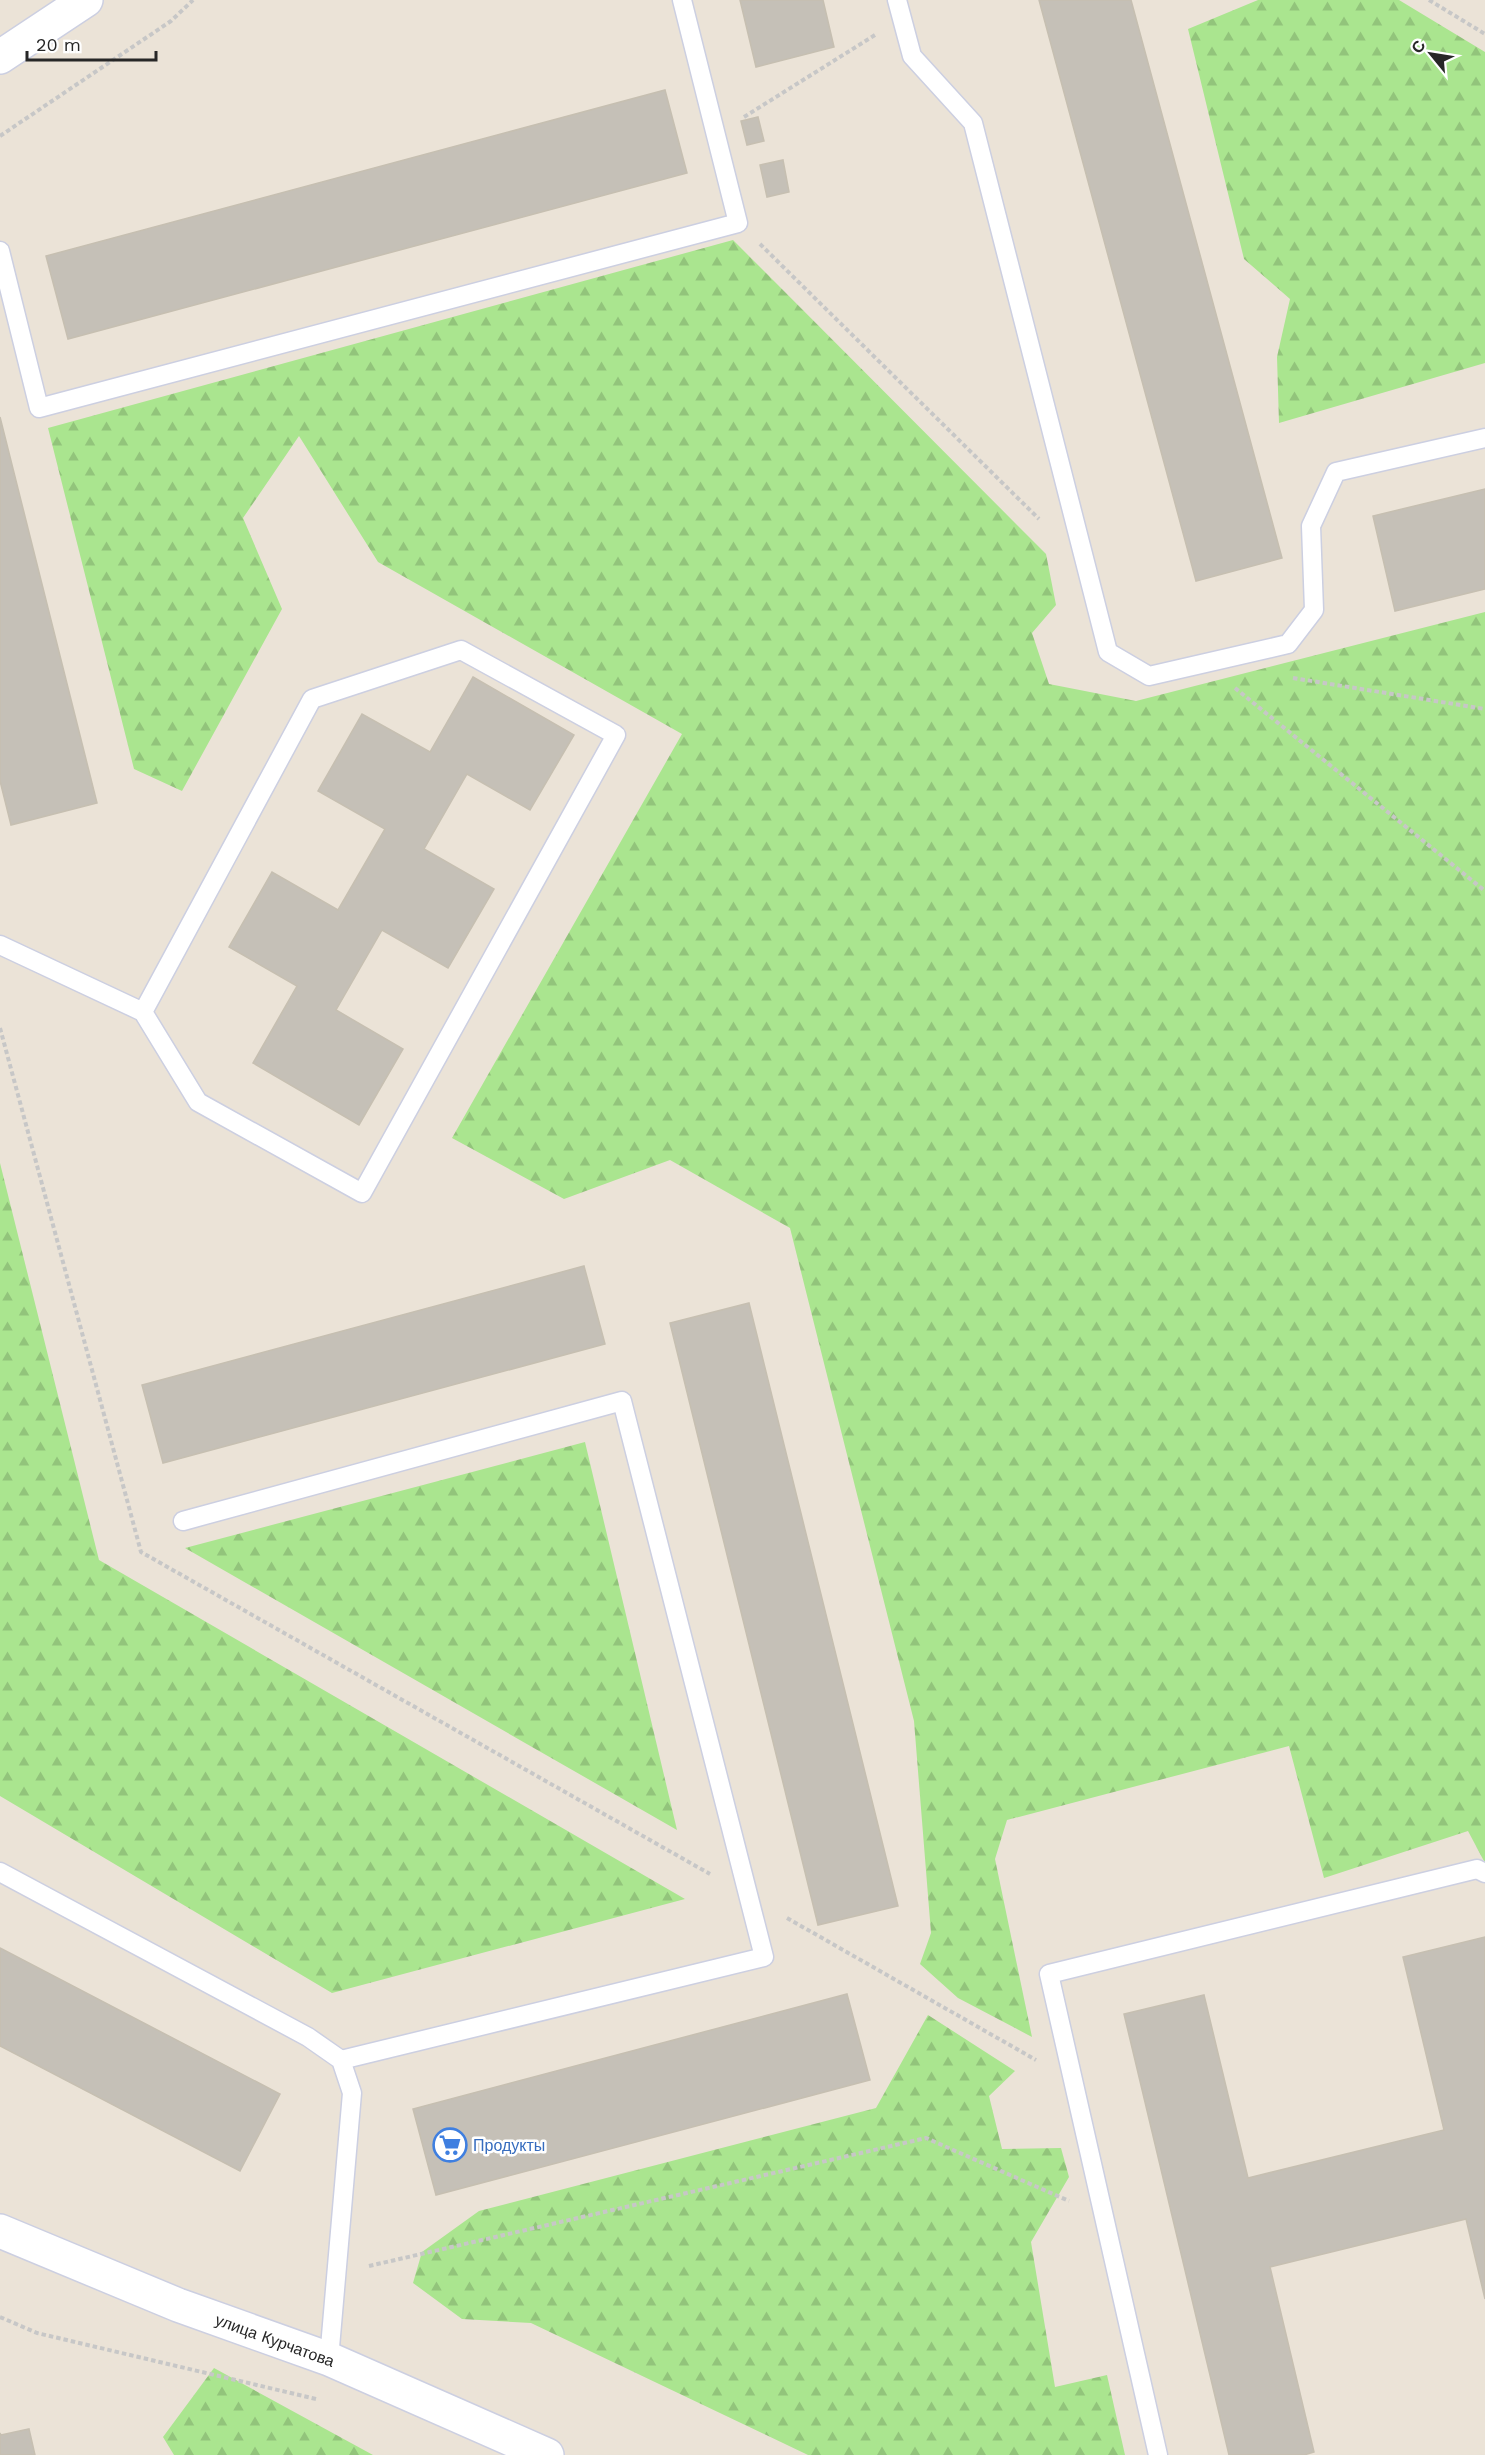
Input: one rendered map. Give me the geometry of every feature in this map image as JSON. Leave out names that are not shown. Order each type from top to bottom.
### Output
[{"type":"street","points":[[0,57],[86,0]]},
{"type":"street","name":"улица Курчатова","points":[[0,2231],[178,2305],[329,2359],[547,2455]]},
{"type":"lane","points":[[0,251],[39,408],[738,223],[682,0]]},
{"type":"lane","points":[[897,0],[912,56],[973,123],[1108,652],[1149,676],[1288,644],[1314,610],[1311,526],[1336,472],[1485,438]]},
{"type":"lane","points":[[0,945],[143,1012],[198,1102],[362,1193],[616,735],[461,650],[312,699],[143,1012]]},
{"type":"lane","points":[[183,1521],[622,1401],[764,1957],[341,2060]]},
{"type":"lane","points":[[1158,2455],[1049,1974],[1478,1869],[1485,1873]]},
{"type":"lane","points":[[0,1872],[308,2037],[341,2060],[352,2093],[329,2359]]},
{"type":"path","points":[[0,136],[171,21],[193,0]]},
{"type":"path","points":[[1428,0],[1485,34]]},
{"type":"path","points":[[716,135],[902,18]]},
{"type":"path","points":[[738,223],[1043,523]]},
{"type":"path","points":[[1204,663],[1485,891]]},
{"type":"path","points":[[1286,676],[1485,709]]},
{"type":"path","points":[[0,1028],[141,1552],[1073,2081]]},
{"type":"path","points":[[336,2274],[926,2138],[1104,2216]]},
{"type":"path","points":[[0,2317],[38,2333],[327,2401]]},
{"type":"green space","points":[[1258,0],[1399,0],[1485,52],[1485,363],[1279,423],[1277,357],[1290,299],[1244,259],[1188,29]]},
{"type":"green space","points":[[733,240],[1046,554],[1056,605],[1032,633],[1049,684],[1136,701],[1485,612],[1485,1863],[1468,1831],[1324,1878],[1289,1746],[1007,1820],[995,1859],[1032,2037],[958,1998],[920,1964],[931,1933],[914,1721],[790,1228],[670,1160],[564,1199],[452,1138],[682,734],[378,562],[299,436],[243,518],[282,609],[182,791],[134,769],[48,428]]},
{"type":"green space","points":[[0,1163],[99,1560],[685,1899],[332,1993],[0,1796]]},
{"type":"green space","points":[[585,1442],[677,1830],[185,1548]]},
{"type":"green space","points":[[928,2015],[1015,2071],[989,2096],[1002,2149],[1061,2148],[1069,2177],[1031,2242],[1055,2387],[1107,2375],[1125,2455],[808,2455],[531,2323],[462,2319],[413,2283],[422,2252],[479,2211],[876,2108]]},
{"type":"green space","points":[[214,2368],[373,2455],[174,2455],[163,2437]]},
{"type":"building","points":[[740,0],[823,0],[834,47],[756,67]]},
{"type":"building","points":[[1039,0],[1131,0],[1282,558],[1196,581]]},
{"type":"building","points":[[665,90],[687,173],[68,339],[46,256]]},
{"type":"building","points":[[758,117],[764,141],[747,145],[741,121]]},
{"type":"building","points":[[783,160],[789,192],[767,197],[760,165]]},
{"type":"building","points":[[0,417],[97,803],[11,825],[0,781]]},
{"type":"building","points":[[1485,489],[1485,589],[1395,611],[1373,516]]},
{"type":"building","points":[[473,677],[574,735],[530,810],[467,774],[424,849],[494,889],[448,968],[382,930],[336,1010],[403,1049],[359,1125],[253,1063],[297,986],[229,947],[272,872],[338,910],[385,829],[318,791],[362,714],[430,752]]},
{"type":"building","points":[[584,1266],[605,1344],[163,1463],[142,1385]]},
{"type":"building","points":[[749,1303],[898,1906],[818,1925],[670,1323]]},
{"type":"building","points":[[1485,1937],[1485,2299],[1466,2219],[1270,2267],[1314,2452],[1304,2455],[1229,2455],[1124,2014],[1204,1995],[1248,2178],[1444,2130],[1403,1957]]},
{"type":"building","points":[[0,1948],[280,2094],[240,2171],[0,2046]]},
{"type":"building","points":[[847,1994],[870,2080],[436,2195],[413,2109]]},
{"type":"building","points":[[29,2429],[35,2455],[0,2455],[0,2433],[1,2435]]},
{"type":"place","name":"Продукты","points":[[450,2145]]}]
